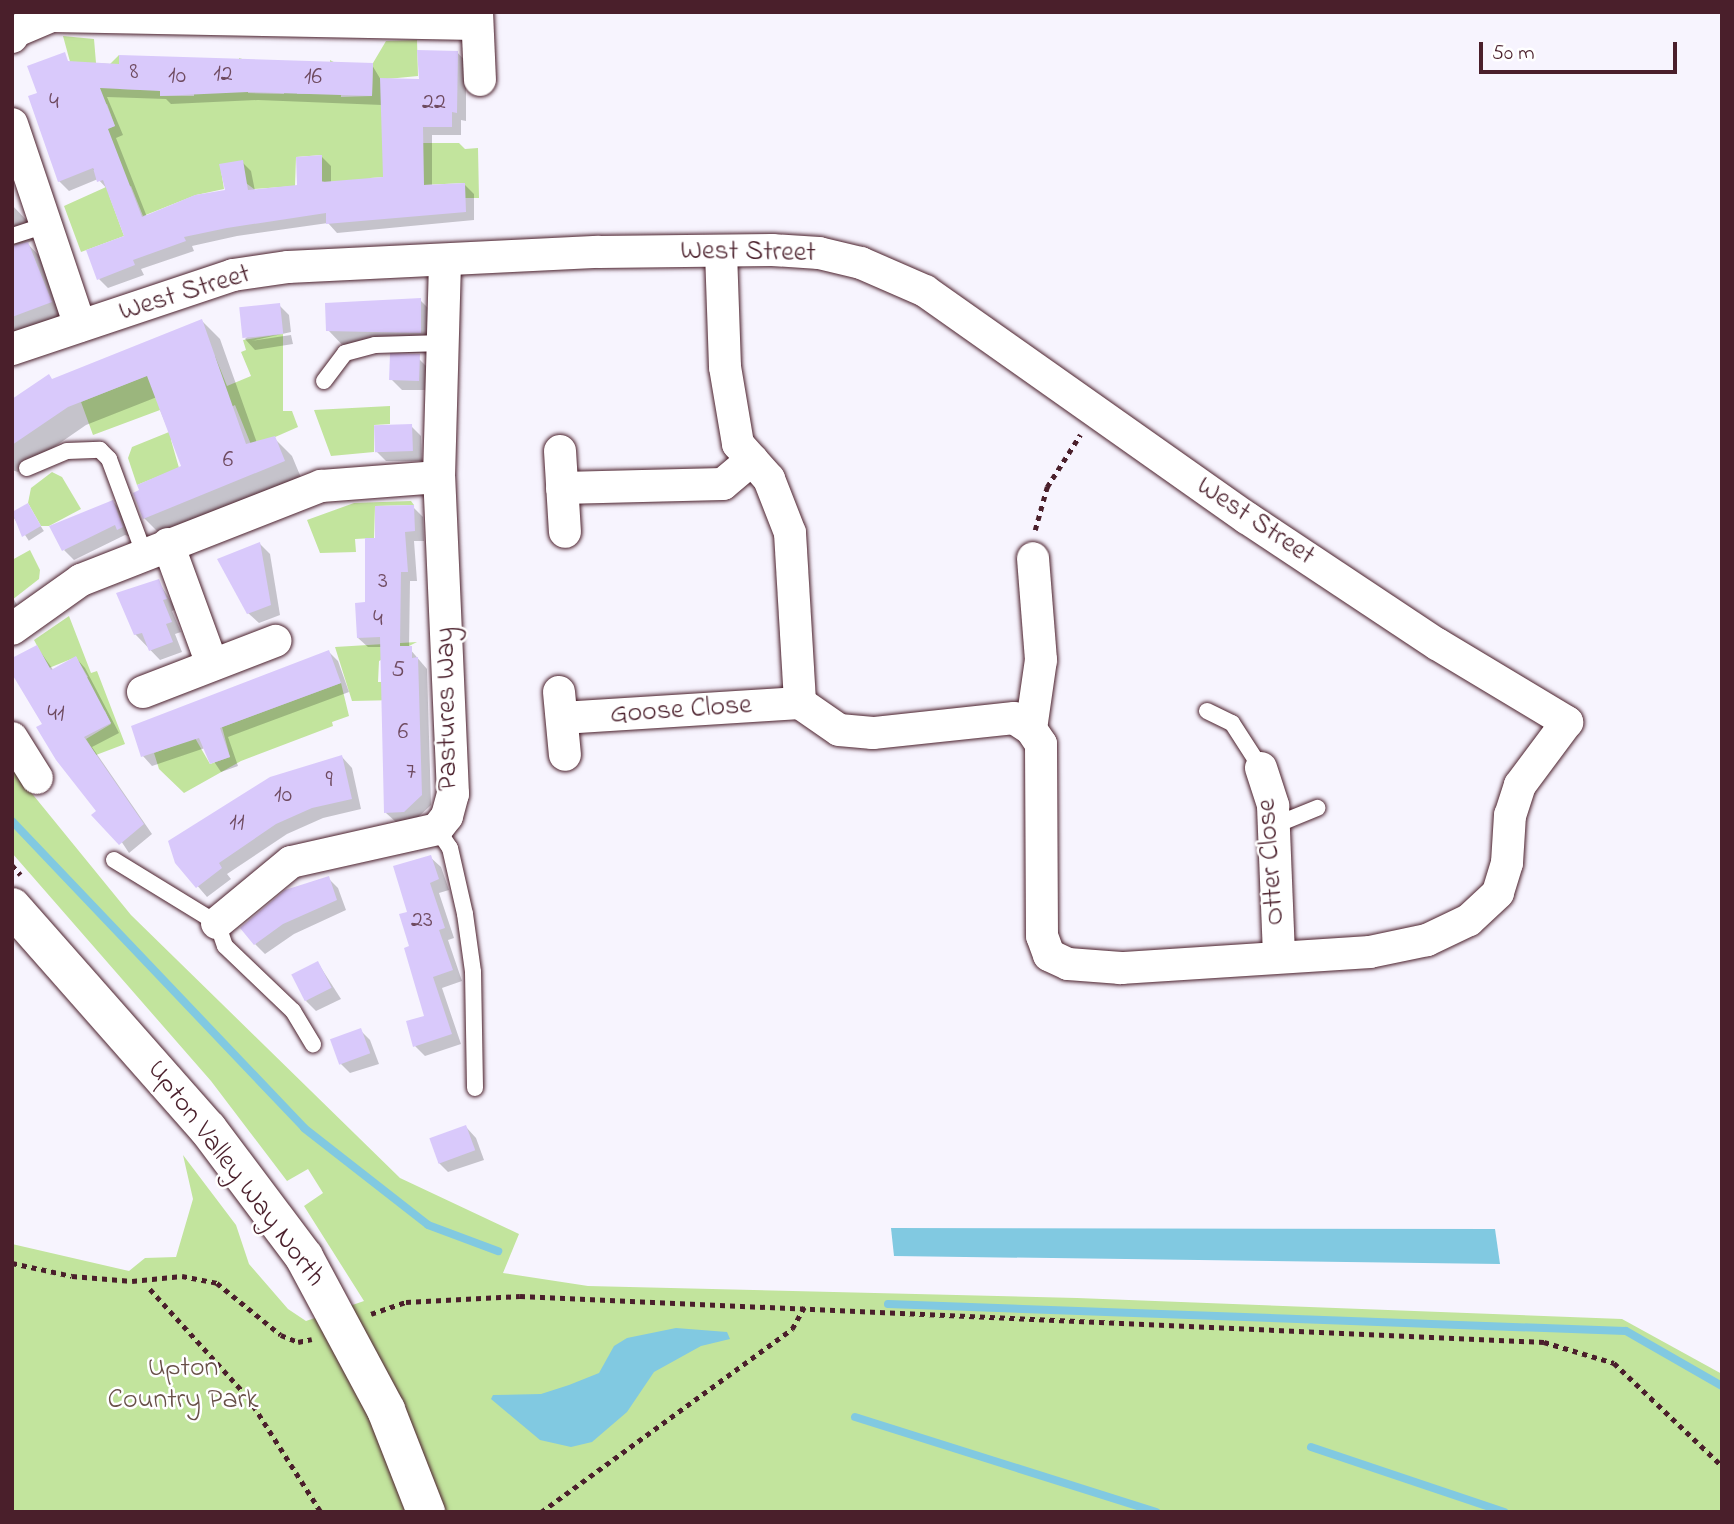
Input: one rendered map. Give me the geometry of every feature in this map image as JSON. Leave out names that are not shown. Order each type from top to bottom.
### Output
[{"type":"street","points":[[14,32],[52,16],[172,14],[476,18],[480,80]]},
{"type":"street","points":[[12,124],[80,326]]},
{"type":"street","name":"West Street","points":[[12,349],[233,275],[288,267],[445,263],[599,252],[819,253],[861,263],[925,291],[1307,558],[1567,722],[1520,785],[1510,815],[1507,863],[1498,893],[1469,920],[1427,940],[1370,952],[1279,957]]},
{"type":"street","points":[[721,252],[725,367],[738,444],[769,479],[790,533],[800,703],[839,730],[873,733],[1014,718],[1031,729],[1041,744],[1042,936],[1049,955],[1068,964],[1121,968],[1279,957]]},
{"type":"street","name":"Pastures Way","points":[[217,923],[291,862],[437,829],[447,816],[453,794],[439,477],[445,263]]},
{"type":"street","points":[[560,451],[565,531]]},
{"type":"street","points":[[562,488],[723,484],[752,460]]},
{"type":"street","points":[[12,629],[81,580],[321,486],[439,477]]},
{"type":"street","points":[[156,549],[212,664]]},
{"type":"street","points":[[1031,729],[1041,660],[1033,558]]},
{"type":"street","points":[[143,692],[275,641]]},
{"type":"street","name":"Goose Close","points":[[565,755],[561,705],[800,703]]},
{"type":"street","points":[[12,738],[37,778]]},
{"type":"street","name":"Otter Close","points":[[1261,768],[1273,806],[1279,957]]},
{"type":"street","name":"Upton Valley Way North","points":[[12,907],[208,1129],[304,1257],[347,1329],[420,1497]]},
{"type":"lane","points":[[12,236],[46,225]]},
{"type":"lane","points":[[324,381],[345,353],[375,345],[443,343]]},
{"type":"lane","points":[[26,468],[67,451],[100,450],[109,459],[156,549]]},
{"type":"lane","points":[[1207,710],[1232,723],[1261,768]]},
{"type":"lane","points":[[1273,826],[1317,808]]},
{"type":"lane","points":[[437,829],[450,848],[465,914],[475,1006],[475,1088]]},
{"type":"lane","points":[[114,860],[217,923],[225,946],[293,1011],[313,1044]]},
{"type":"path","points":[[1033,558],[1036,521],[1047,486],[1066,453],[1098,413]]},
{"type":"path","points":[[12,1263],[72,1276],[132,1281],[182,1276],[217,1283],[281,1335],[298,1342],[347,1329],[384,1308],[455,1298],[520,1296],[1544,1342],[1614,1363],[1722,1466]]},
{"type":"path","points":[[150,1289],[248,1397],[321,1512]]},
{"type":"path","points":[[541,1512],[792,1329],[804,1307]]},
{"type":"green space","points":[[63,36],[94,39],[96,63],[110,64],[119,55],[119,89],[148,90],[149,56],[160,58],[160,96],[194,96],[194,59],[240,91],[239,58],[249,61],[248,93],[284,94],[284,62],[296,61],[297,94],[330,94],[330,60],[341,66],[341,97],[372,96],[373,63],[386,41],[417,40],[418,76],[387,79],[382,139],[386,143],[459,143],[465,149],[478,148],[479,198],[465,198],[465,183],[423,185],[423,148],[404,176],[370,178],[370,198],[322,181],[322,155],[296,157],[295,186],[254,189],[220,164],[224,189],[196,195],[143,216],[131,186],[109,195],[124,236],[81,252],[64,206],[126,178],[119,161],[93,170],[92,134],[115,126],[107,104],[84,113]]},
{"type":"green space","points":[[283,334],[283,411],[292,411],[298,427],[252,447],[235,405],[171,440],[179,468],[137,485],[128,458],[132,447],[169,432],[160,410],[93,435],[81,402],[156,372],[215,356],[227,386],[251,376],[241,352],[246,350],[243,340]]},
{"type":"green space","points":[[390,406],[390,424],[374,425],[374,452],[331,456],[314,410]]},
{"type":"green space","points":[[52,472],[62,477],[81,509],[49,526],[41,526],[28,503],[31,488]]},
{"type":"green space","points":[[411,501],[414,505],[375,506],[374,538],[355,539],[356,552],[320,553],[307,520],[354,503]]},
{"type":"green space","points":[[30,550],[40,570],[39,579],[12,600],[12,560]]},
{"type":"green space","points":[[69,616],[91,673],[97,671],[125,744],[96,755],[86,739],[111,724],[105,711],[68,689],[88,677],[76,657],[49,668],[34,640]]},
{"type":"green space","points":[[417,642],[379,661],[378,682],[397,682],[397,700],[352,701],[335,647]]},
{"type":"green space","points":[[341,683],[349,716],[332,722],[333,726],[241,761],[184,793],[159,769],[154,753],[195,738],[210,764],[230,757],[222,727]]},
{"type":"green space","name":"Upton Country Park","points":[[12,769],[131,915],[400,1178],[519,1234],[503,1273],[588,1286],[1077,1298],[1622,1319],[1722,1374],[1722,1512],[12,1512],[12,1244],[129,1271],[145,1258],[176,1257],[193,1199],[183,1155],[236,1225],[249,1264],[288,1309],[306,1321],[364,1301],[304,1206],[323,1193],[308,1169],[287,1181],[211,1081],[12,853]]},
{"type":"water","points":[[891,1228],[1495,1229],[1500,1264],[894,1256]]},
{"type":"water","points":[[676,1328],[727,1332],[730,1339],[701,1346],[654,1372],[627,1412],[592,1442],[571,1447],[540,1440],[491,1399],[493,1395],[541,1394],[569,1385],[599,1373],[614,1346],[627,1338]]},
{"type":"building","points":[[417,50],[458,51],[457,113],[452,112],[452,127],[423,127],[424,185],[465,183],[466,212],[326,224],[326,213],[227,228],[184,237],[186,241],[133,260],[135,265],[97,280],[86,250],[124,236],[103,180],[97,182],[93,168],[58,182],[28,96],[37,93],[27,66],[65,52],[68,61],[119,64],[119,55],[373,63],[372,96],[248,92],[160,96],[160,91],[100,88],[115,126],[108,129],[142,217],[195,195],[225,190],[219,164],[243,160],[248,190],[297,185],[296,157],[322,155],[322,182],[383,177],[380,78],[419,79]]},
{"type":"building","points":[[28,242],[52,302],[12,317],[12,246]]},
{"type":"building","points":[[421,298],[421,333],[326,331],[325,303]]},
{"type":"building","points":[[280,303],[283,334],[242,338],[239,307]]},
{"type":"building","points":[[202,319],[246,444],[275,436],[285,461],[143,519],[133,493],[139,490],[137,485],[181,466],[147,376],[68,407],[12,445],[12,399],[49,374],[52,379]]},
{"type":"building","points":[[390,353],[420,354],[419,381],[389,380]]},
{"type":"building","points":[[412,424],[413,451],[375,452],[374,425]]},
{"type":"building","points":[[113,500],[123,527],[117,530],[115,525],[62,551],[49,526]]},
{"type":"building","points":[[28,503],[41,526],[22,537],[12,512]]},
{"type":"building","points":[[414,505],[415,531],[405,532],[408,572],[401,572],[400,646],[412,646],[412,658],[418,657],[422,795],[404,812],[384,813],[380,637],[357,638],[355,603],[365,602],[365,538],[375,538],[375,506]]},
{"type":"building","points":[[260,542],[271,605],[247,614],[217,559]]},
{"type":"building","points":[[159,579],[167,599],[163,600],[172,622],[166,624],[173,642],[149,651],[142,633],[134,635],[116,593]]},
{"type":"building","points":[[37,645],[51,670],[76,656],[111,723],[84,737],[144,824],[119,845],[91,815],[96,811],[56,760],[36,727],[42,724],[12,674],[12,658]]},
{"type":"building","points":[[329,650],[341,683],[220,728],[230,757],[210,764],[199,738],[141,757],[131,726]]},
{"type":"building","points":[[342,755],[352,799],[312,808],[276,824],[219,863],[222,868],[196,888],[175,863],[168,841],[270,777]]},
{"type":"building","points":[[431,855],[439,879],[430,883],[445,928],[439,930],[453,970],[433,977],[452,1034],[413,1047],[406,1021],[424,1016],[404,948],[409,946],[399,914],[407,912],[393,866]]},
{"type":"building","points":[[329,876],[337,900],[283,924],[254,945],[240,928],[285,890]]},
{"type":"building","points":[[318,961],[332,988],[305,1001],[291,975]]},
{"type":"building","points":[[361,1028],[370,1053],[339,1065],[330,1039]]},
{"type":"building","points":[[466,1125],[475,1150],[439,1164],[429,1138]]},
{"type":"waterway","points":[[12,821],[304,1128],[428,1225],[498,1251]]},
{"type":"waterway","points":[[888,1304],[1626,1331],[1722,1386]]},
{"type":"waterway","points":[[855,1417],[1156,1512]]},
{"type":"waterway","points":[[1311,1447],[1504,1512]]}]
